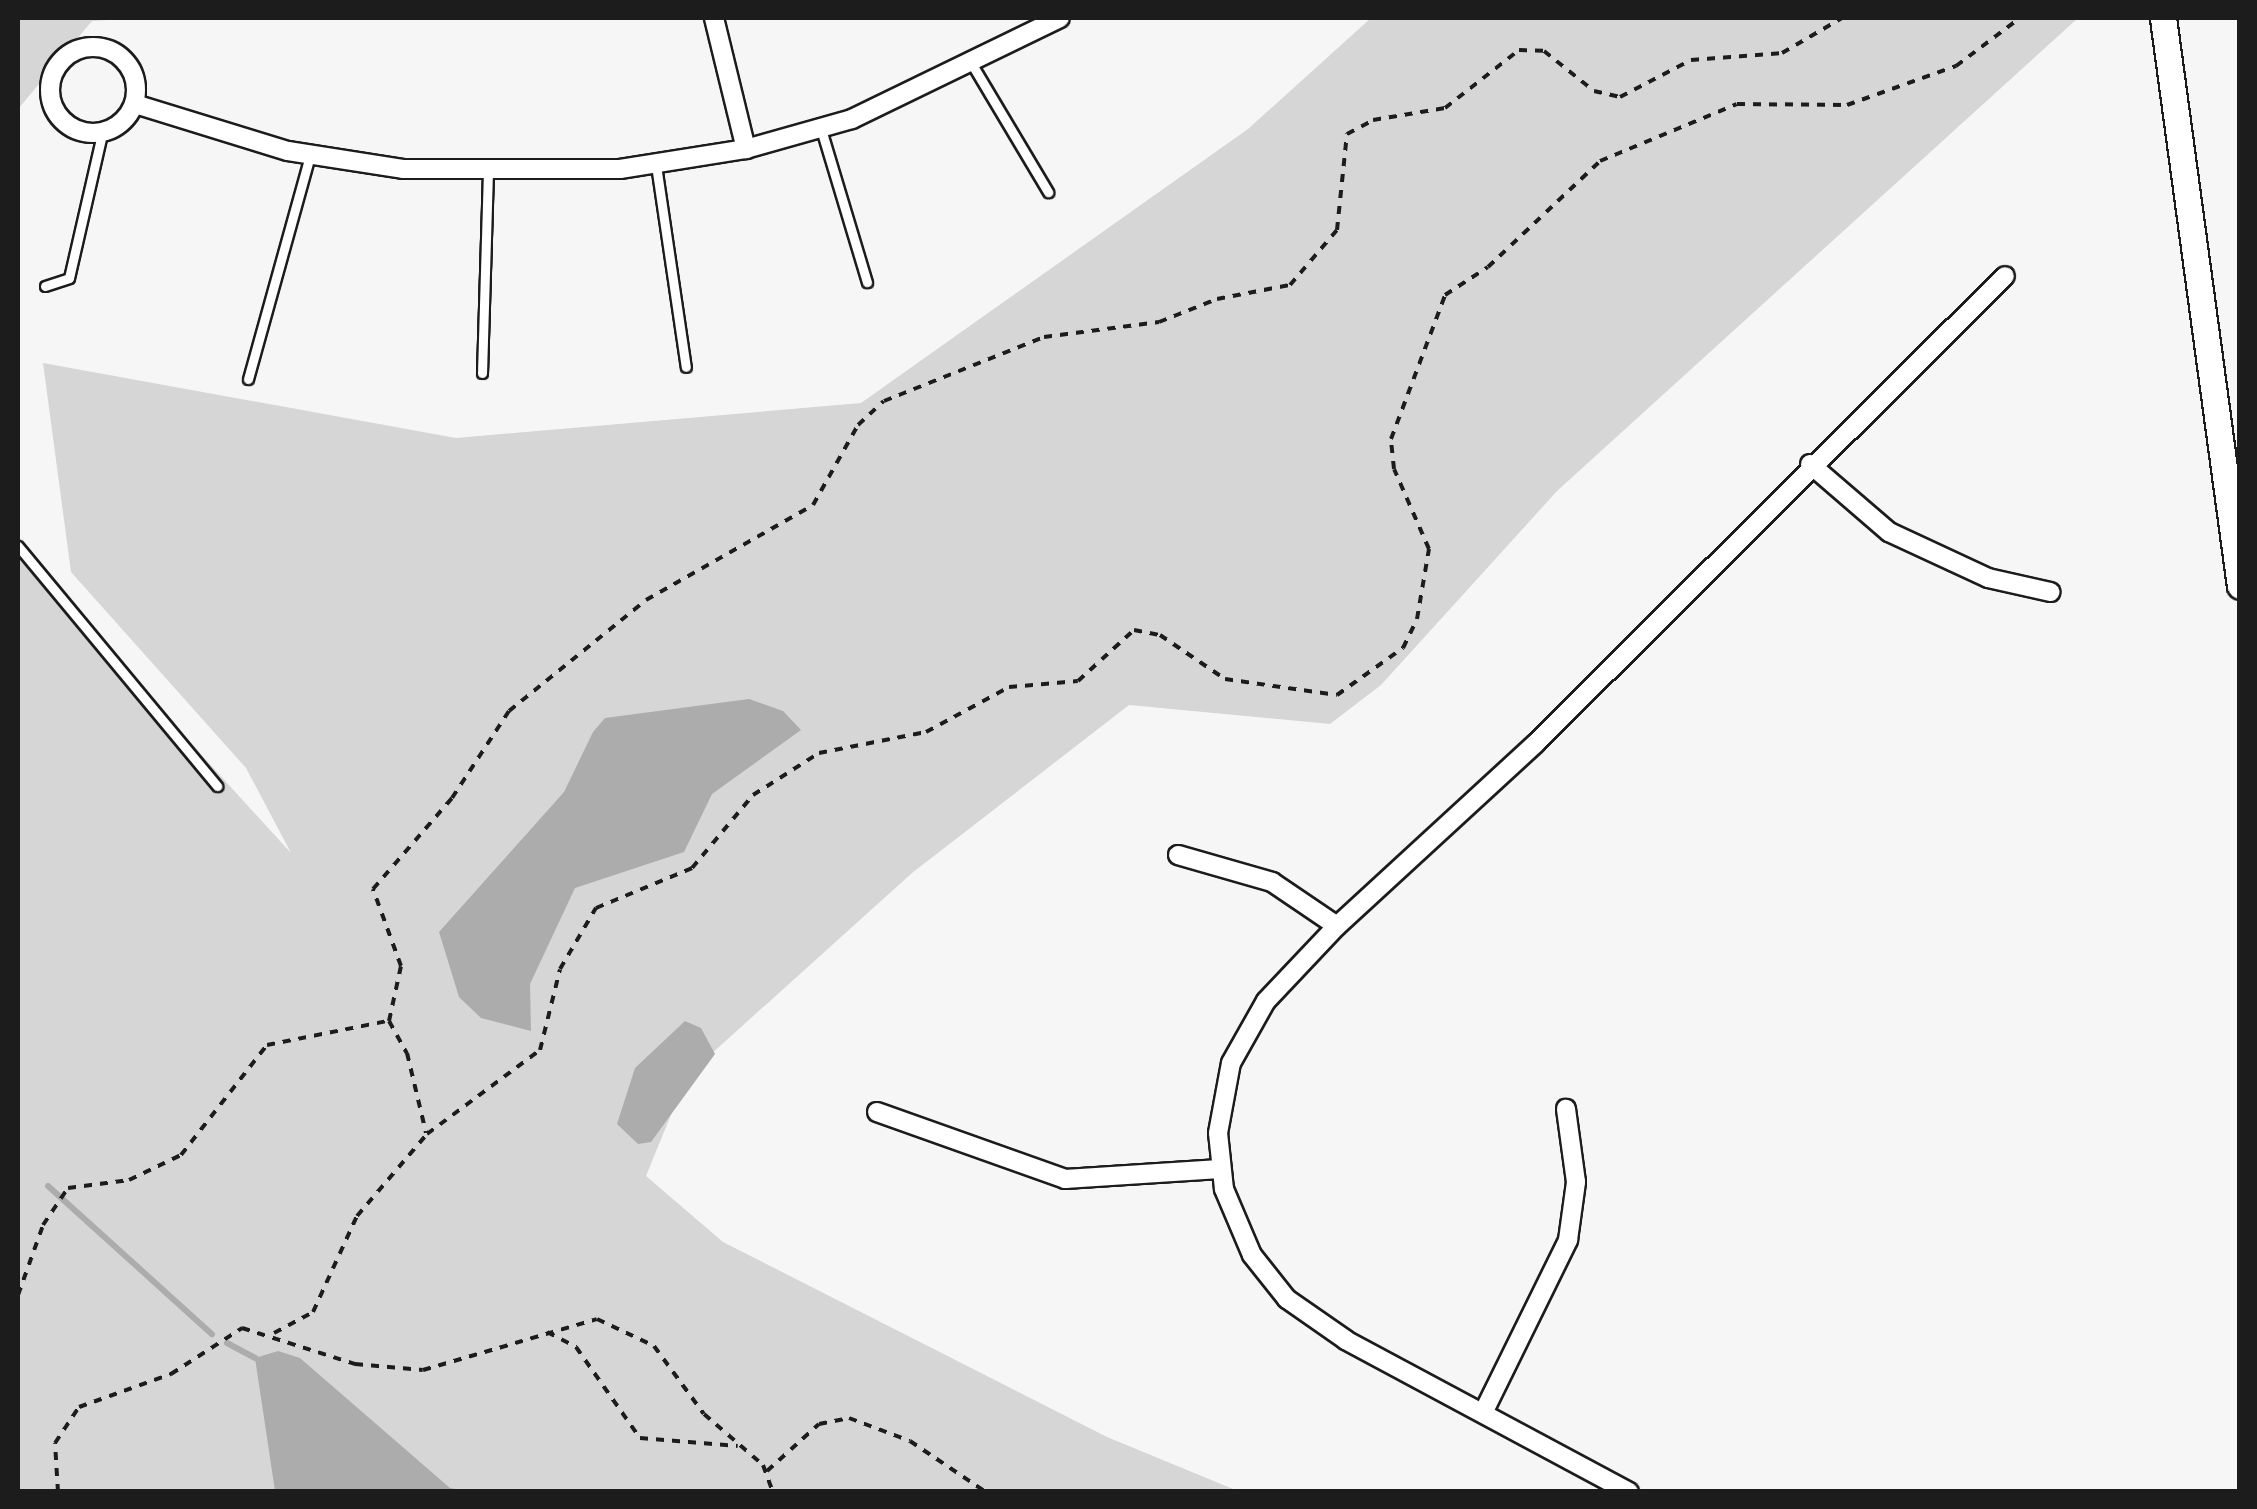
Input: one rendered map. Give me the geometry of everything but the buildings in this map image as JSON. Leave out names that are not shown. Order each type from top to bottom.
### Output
[{"type":"main road","points":[[2163,18],[2240,586]]},
{"type":"street","points":[[714,18],[746,150]]},
{"type":"street","points":[[135,104],[310,155],[488,175],[656,166],[746,150],[821,129],[973,66],[1060,18]]},
{"type":"street","points":[[83,46],[126,60],[135,104],[102,134],[69,126],[49,99],[63,57],[83,46]]},
{"type":"street","points":[[1630,1492],[1288,1299],[1238,1230],[1220,1170],[1224,1090],[1243,1037],[1337,926],[1442,829],[2005,276]]},
{"type":"street","points":[[1810,464],[1889,532],[1988,578],[2050,592]]},
{"type":"street","points":[[1178,855],[1272,882],[1337,926]]},
{"type":"street","points":[[1484,1411],[1568,1240],[1576,1182],[1566,1109]]},
{"type":"street","points":[[877,1112],[1065,1179],[1220,1170]]},
{"type":"lane","points":[[973,66],[1048,192]]},
{"type":"lane","points":[[821,129],[867,282]]},
{"type":"lane","points":[[45,286],[70,278],[102,134]]},
{"type":"lane","points":[[248,379],[310,155]]},
{"type":"lane","points":[[656,166],[686,367]]},
{"type":"lane","points":[[482,373],[488,175]]},
{"type":"lane","points":[[18,546],[216,786]]},
{"type":"path","points":[[427,1134],[407,1053],[389,1021],[401,966],[373,889],[452,798],[502,720],[646,600],[814,505],[858,425],[884,400],[1044,337],[1168,320],[1217,298],[1290,285],[1338,230],[1347,134],[1373,120],[1445,108],[1519,50],[1544,51],[1594,91],[1620,97],[1691,60],[1782,53],[1842,18]]},
{"type":"path","points":[[274,1332],[320,1304],[357,1216],[427,1134],[535,1056],[560,969],[590,913],[692,868],[752,795],[819,752],[919,734],[1008,687],[1078,681],[1139,629],[1224,679],[1316,698],[1343,691],[1406,644],[1425,589],[1428,543],[1394,469],[1391,440],[1445,295],[1600,161],[1736,104],[1847,105],[1956,66],[2020,18]]},
{"type":"path","points":[[18,1296],[60,1196],[68,1188],[129,1180],[182,1155],[268,1044],[389,1021]]},
{"type":"path","points":[[58,1492],[56,1443],[89,1400],[171,1374],[233,1331],[274,1332],[342,1361],[423,1370],[597,1319],[632,1329],[767,1470],[773,1492]]},
{"type":"path","points":[[547,1332],[576,1347],[640,1438],[741,1446]]},
{"type":"path","points":[[767,1470],[819,1424],[848,1418],[910,1441],[986,1492]]},
{"type":"shaded area","points":[[18,18],[139,18],[92,21],[18,109]]},
{"type":"shaded area","points":[[1371,18],[2078,18],[1557,491],[1381,685],[1330,724],[1129,705],[912,873],[710,1055],[677,1100],[646,1176],[723,1242],[1107,1437],[1238,1491],[18,1491],[18,554],[291,853],[246,768],[71,572],[43,363],[456,438],[861,403],[1248,129]]},
{"type":"shaded area","points":[[749,699],[783,711],[801,730],[712,794],[684,852],[575,888],[530,984],[531,1031],[481,1018],[459,997],[439,932],[564,792],[593,732],[605,718]]},
{"type":"shaded area","points":[[685,1021],[701,1028],[715,1054],[651,1142],[638,1144],[617,1124],[635,1068]]},
{"type":"shaded area","points":[[278,1351],[300,1358],[450,1488],[466,1491],[275,1491],[255,1358]]},
{"type":"waterway","points":[[48,1186],[212,1334]]},
{"type":"waterway","points":[[227,1343],[255,1358]]}]
